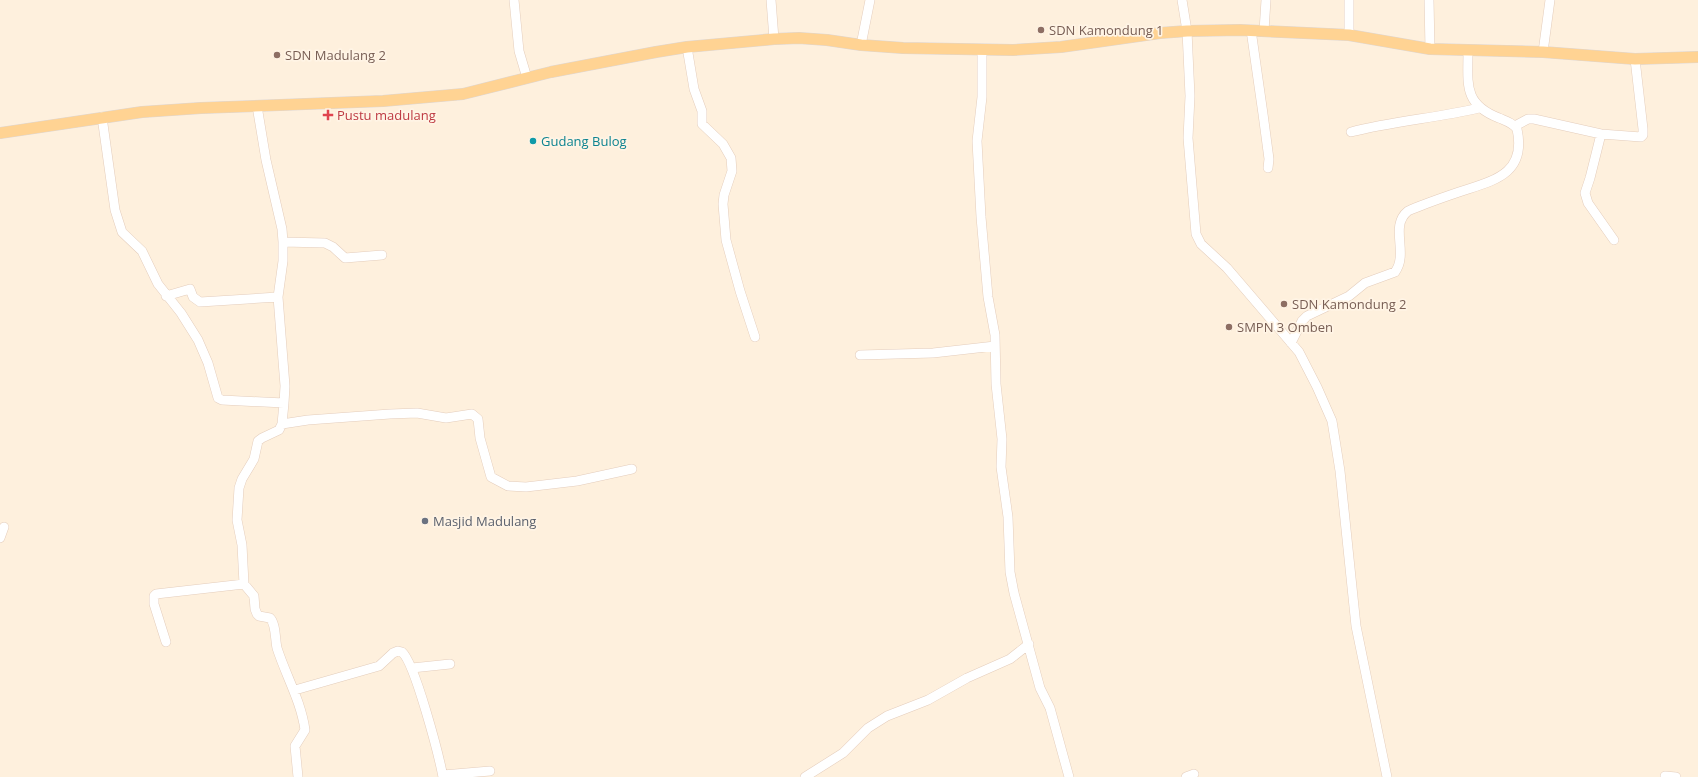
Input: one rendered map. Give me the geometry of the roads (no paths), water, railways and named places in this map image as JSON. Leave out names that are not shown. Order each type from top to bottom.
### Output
[{"type":"main road","points":[[0,133],[102,117],[201,108],[383,101],[463,94],[572,68],[687,47],[774,39],[799,38],[861,45],[982,50],[1044,49],[1144,35],[1187,31],[1252,30],[1349,35],[1430,49],[1543,52],[1635,59],[1698,56]]},
{"type":"street","points":[[514,0],[518,44],[527,78]]},
{"type":"street","points":[[771,0],[774,39]]},
{"type":"street","points":[[861,45],[870,0]]},
{"type":"street","points":[[1182,0],[1187,31],[1190,96],[1188,138],[1197,238],[1201,244],[1228,268],[1291,343],[1304,360],[1328,409],[1334,429],[1342,490],[1356,626],[1387,777]]},
{"type":"street","points":[[1264,31],[1266,0]]},
{"type":"street","points":[[1348,0],[1349,35]]},
{"type":"street","points":[[1429,0],[1430,49]]},
{"type":"street","points":[[1543,52],[1550,0]]},
{"type":"street","points":[[1252,30],[1264,122],[1268,168]]},
{"type":"street","points":[[687,47],[694,90],[702,111],[702,124],[723,144],[731,158],[733,165],[732,176],[724,195],[723,204],[726,240],[754,337]]},
{"type":"street","points":[[982,50],[982,97],[977,132],[986,282],[995,346],[996,384],[1002,439],[1001,467],[1008,517],[1010,572],[1014,593],[1040,688],[1050,708],[1069,777]]},
{"type":"street","points":[[1291,343],[1302,321],[1307,316],[1350,296],[1365,283],[1395,272],[1400,260],[1399,226],[1403,215],[1408,211],[1497,179],[1506,172],[1516,159],[1519,140],[1515,126],[1479,108],[1470,91],[1468,81],[1468,51]]},
{"type":"street","points":[[1515,126],[1528,119],[1534,119],[1601,134],[1638,138],[1643,136],[1635,59]]},
{"type":"street","points":[[257,106],[266,160],[283,242],[283,261],[278,297],[285,386],[282,424],[279,430],[258,441],[254,458],[242,479],[239,488],[237,520],[242,545],[244,584],[254,596],[257,614],[272,620],[275,639],[284,668],[295,690],[304,730],[295,746],[298,777]]},
{"type":"street","points":[[1351,132],[1420,118],[1454,114],[1479,108]]},
{"type":"street","points":[[102,117],[118,222],[126,237],[142,251],[151,272],[166,296],[181,313],[202,348],[212,375],[218,398],[222,400],[284,403]]},
{"type":"street","points":[[1601,134],[1585,193],[1588,203],[1614,240]]},
{"type":"street","points":[[283,242],[325,243],[333,247],[345,258],[382,255]]},
{"type":"street","points":[[166,296],[190,289],[193,297],[200,302],[278,297]]},
{"type":"street","points":[[860,355],[933,353],[995,346]]},
{"type":"street","points":[[282,424],[308,420],[390,414],[417,413],[446,418],[472,414],[476,416],[479,423],[480,438],[491,478],[508,486],[526,487],[577,481],[632,469]]},
{"type":"street","points":[[0,538],[4,527]]},
{"type":"street","points":[[166,642],[154,604],[154,596],[156,594],[244,584]]},
{"type":"street","points":[[805,777],[843,753],[868,728],[887,716],[928,700],[961,681],[1010,659],[1029,644]]},
{"type":"street","points":[[295,690],[379,666],[391,654],[398,651],[404,654],[412,668],[434,737],[443,776],[490,771]]},
{"type":"street","points":[[412,668],[450,664]]},
{"type":"street","points":[[1665,776],[1676,777]]},
{"type":"place","name":"SDN Kamondung 1","points":[[1041,30]]},
{"type":"place","name":"SDN Madulang 2","points":[[277,55]]},
{"type":"place","name":"Pustu madulang","points":[[328,115]]},
{"type":"place","name":"Gudang Bulog","points":[[533,141]]},
{"type":"place","name":"SDN Kamondung 2","points":[[1284,304]]},
{"type":"place","name":"SMPN 3 Omben","points":[[1229,327]]},
{"type":"place","name":"Masjid Madulang","points":[[425,521]]}]
